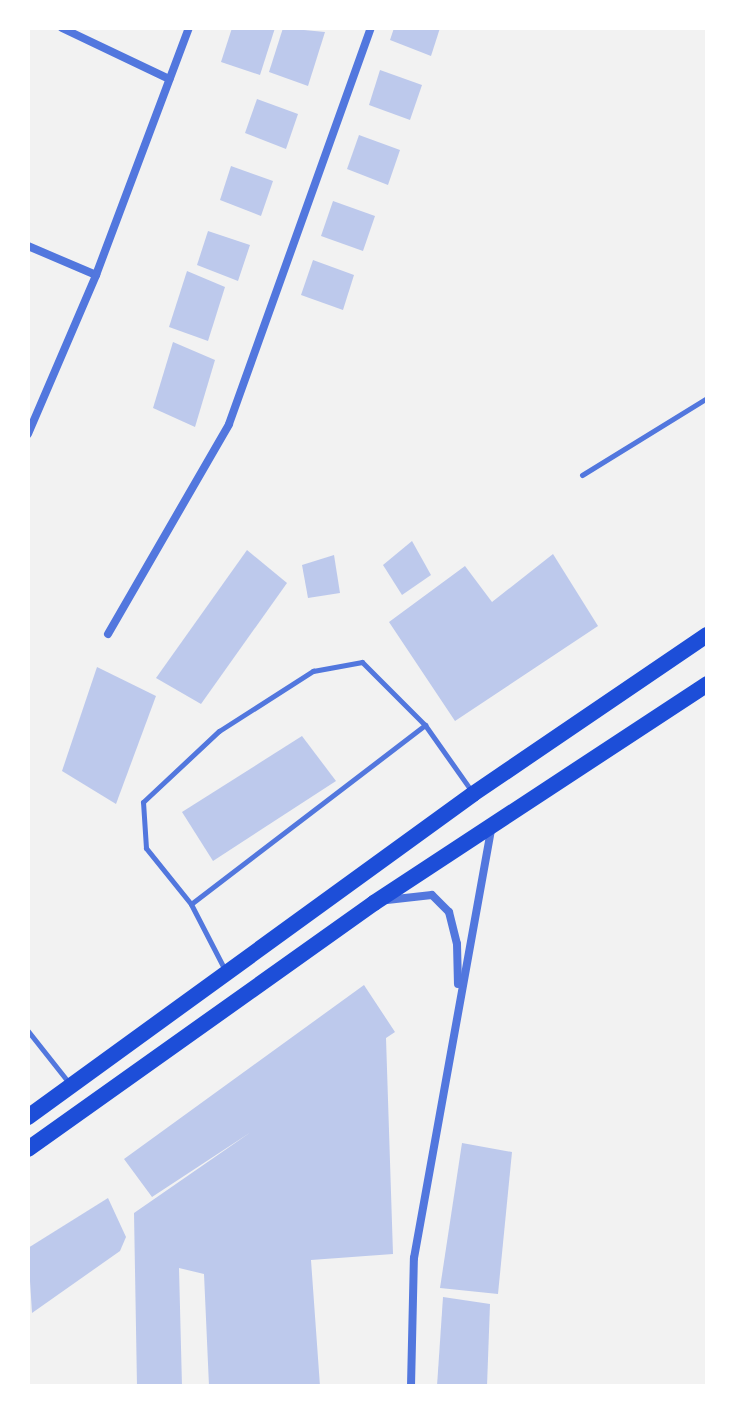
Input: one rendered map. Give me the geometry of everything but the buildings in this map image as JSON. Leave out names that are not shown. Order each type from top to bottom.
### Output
[{"type":"main road","points":[[28,1117],[473,794],[707,635]]},
{"type":"main road","points":[[28,1149],[374,903],[707,684]]},
{"type":"street","points":[[62,28],[169,79]]},
{"type":"street","points":[[28,434],[96,275],[189,28]]},
{"type":"street","points":[[108,634],[229,424],[371,28]]},
{"type":"street","points":[[28,246],[96,275]]},
{"type":"street","points":[[411,1386],[414,1258],[492,824]]},
{"type":"street","points":[[374,903],[432,895],[449,912],[457,944],[458,1004]]},
{"type":"lane","points":[[582,475],[707,398]]},
{"type":"lane","points":[[227,973],[191,904],[146,848],[143,802],[219,731],[313,671],[362,662],[425,725],[473,794]]},
{"type":"lane","points":[[191,904],[425,725]]},
{"type":"lane","points":[[28,1031],[72,1087]]}]
